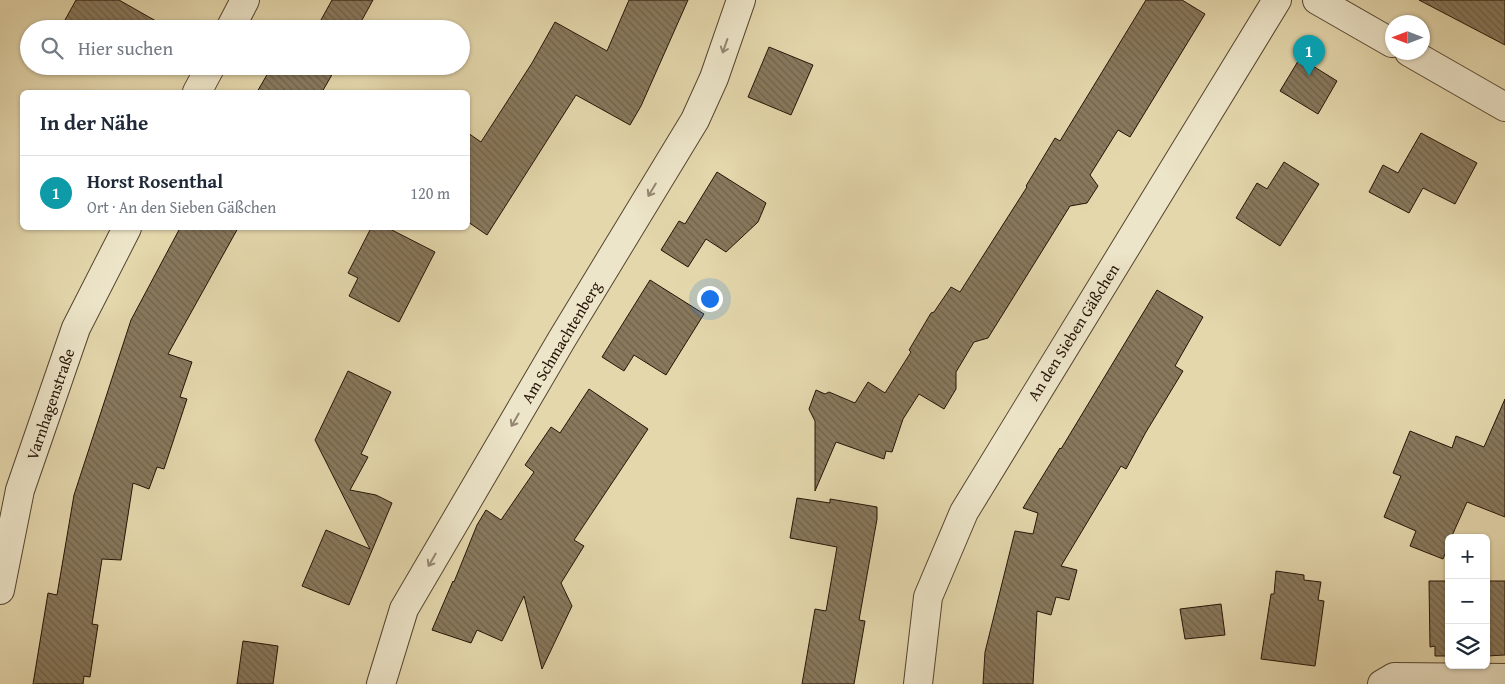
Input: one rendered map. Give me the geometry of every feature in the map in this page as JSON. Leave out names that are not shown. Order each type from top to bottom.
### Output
[{"type":"street","points":[[235,20],[245,0]]},
{"type":"street","name":"Am Schmachtenberg","points":[[381,684],[404,609],[567,330],[695,120],[714,78],[741,0]]},
{"type":"street","name":"An den Sieben Gäßchen","points":[[918,684],[928,597],[964,512],[1277,0]]},
{"type":"street","points":[[1317,0],[1385,39]]},
{"type":"street","points":[[1423,60],[1505,107]]},
{"type":"street","points":[[198,90],[206,75]]},
{"type":"street","name":"Varnhagenstraße","points":[[0,590],[20,490],[76,328],[127,230]]},
{"type":"street","points":[[1382,684],[1394,678],[1505,678]]},
{"type":"building","points":[[76,0],[119,0],[154,20],[65,20]]},
{"type":"building","points":[[332,0],[373,0],[362,20],[321,20]]},
{"type":"building","points":[[629,0],[688,0],[641,106],[630,125],[576,95],[487,235],[470,223],[470,134],[481,142],[532,63],[555,22],[607,51]]},
{"type":"building","points":[[1146,0],[1182,0],[1205,14],[1130,137],[1118,130],[1090,175],[1098,186],[1087,203],[1070,206],[988,338],[974,342],[956,372],[956,389],[944,409],[919,394],[903,419],[892,452],[886,451],[884,459],[836,442],[815,491],[815,421],[809,409],[816,390],[825,394],[829,392],[855,403],[868,382],[885,393],[911,352],[909,350],[931,313],[934,312],[951,287],[960,292],[1027,187],[1055,138],[1060,141]]},
{"type":"building","points":[[1419,0],[1505,0],[1505,45]]},
{"type":"building","points":[[769,47],[813,65],[791,115],[748,97]]},
{"type":"building","points":[[1300,58],[1337,81],[1318,114],[1280,91]]},
{"type":"building","points":[[267,75],[332,75],[323,90],[258,90]]},
{"type":"building","points":[[1421,133],[1477,163],[1455,204],[1423,188],[1409,213],[1369,192],[1383,165],[1398,173]]},
{"type":"building","points":[[1284,162],[1319,184],[1280,246],[1236,218],[1257,183],[1267,189]]},
{"type":"building","points":[[717,172],[766,203],[758,222],[726,252],[706,239],[688,267],[661,250],[679,221],[685,224]]},
{"type":"building","points":[[179,230],[237,230],[168,354],[192,362],[180,397],[187,399],[164,469],[157,467],[149,489],[133,483],[121,560],[102,559],[92,624],[98,625],[90,677],[84,676],[83,684],[33,684],[48,593],[57,595],[74,495],[131,320]]},
{"type":"building","points":[[370,230],[392,230],[435,252],[399,322],[349,296],[358,278],[348,273]]},
{"type":"building","points":[[650,280],[704,314],[666,375],[634,355],[624,371],[602,357]]},
{"type":"building","points":[[1157,290],[1203,317],[1175,366],[1183,371],[1126,469],[1121,466],[1061,566],[1077,570],[1069,600],[1056,597],[1051,615],[1037,611],[1033,684],[983,684],[985,652],[1015,531],[1033,534],[1038,513],[1023,508]]},
{"type":"building","points":[[348,371],[391,392],[361,454],[368,457],[350,490],[376,495],[392,503],[349,605],[302,586],[326,530],[370,549],[315,440]]},
{"type":"building","points":[[589,389],[648,429],[574,540],[584,546],[561,583],[572,606],[542,669],[524,596],[502,641],[477,630],[471,643],[432,630],[477,525],[486,510],[501,520],[534,472],[525,465],[551,427],[560,433]]},
{"type":"building","points":[[1505,399],[1505,517],[1467,502],[1453,534],[1445,534],[1445,554],[1443,559],[1410,546],[1416,531],[1384,517],[1401,476],[1393,473],[1410,431],[1452,448],[1456,436],[1484,447]]},
{"type":"building","points":[[797,498],[830,503],[830,499],[877,507],[877,519],[859,620],[865,621],[854,684],[802,684],[815,609],[826,611],[837,547],[790,538]]},
{"type":"building","points":[[1276,571],[1304,575],[1304,580],[1321,582],[1318,600],[1324,601],[1315,666],[1261,659],[1271,594],[1274,594]]},
{"type":"building","points":[[1429,581],[1445,581],[1445,656],[1435,656],[1435,646],[1430,647]]},
{"type":"building","points":[[1490,581],[1505,581],[1505,655],[1490,656]]},
{"type":"building","points":[[1221,604],[1225,635],[1185,639],[1180,609]]},
{"type":"building","points":[[243,641],[278,646],[273,684],[237,684]]},
{"type":"place","name":"Horst Rosenthal","points":[[1309,76]]}]
